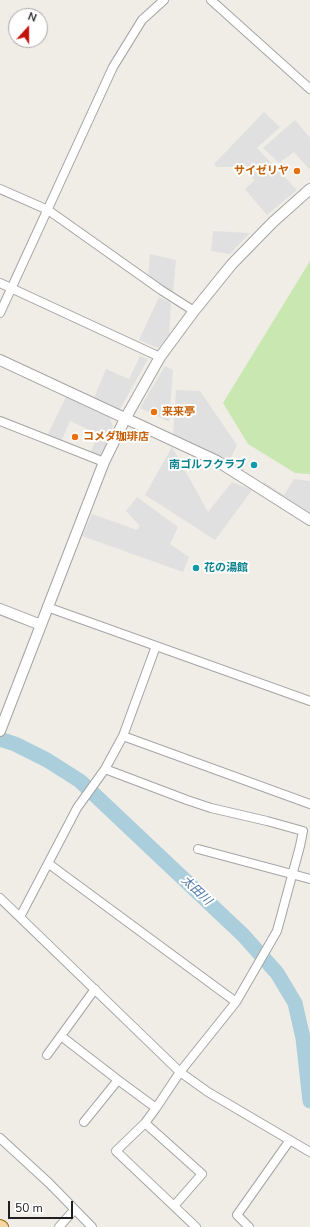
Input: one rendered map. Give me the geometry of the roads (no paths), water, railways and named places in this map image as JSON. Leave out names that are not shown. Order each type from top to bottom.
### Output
[{"type":"street","points":[[0,313],[113,66],[142,20],[164,0]]},
{"type":"street","points":[[211,0],[310,89]]},
{"type":"street","points":[[0,189],[48,210],[161,290],[194,311]]},
{"type":"street","points":[[1,730],[104,462],[125,419],[160,357],[194,311],[232,264],[273,222],[310,189]]},
{"type":"street","points":[[0,283],[160,357]]},
{"type":"street","points":[[0,360],[217,461],[310,520]]},
{"type":"street","points":[[0,421],[104,462]]},
{"type":"street","points":[[48,607],[310,701]]},
{"type":"street","points":[[0,609],[41,625]]},
{"type":"street","points":[[20,917],[77,808],[105,769],[122,736],[156,646]]},
{"type":"street","points":[[122,736],[310,804]]},
{"type":"street","points":[[105,769],[211,808],[307,831],[277,931],[236,1002],[180,1072],[146,1123],[116,1151],[196,1227]]},
{"type":"street","points":[[198,849],[310,879]]},
{"type":"street","points":[[49,864],[236,1002]]},
{"type":"street","points":[[0,898],[180,1072],[208,1092],[310,1152]]},
{"type":"street","points":[[47,1055],[95,990]]},
{"type":"street","points":[[61,1036],[156,1108]]},
{"type":"street","points":[[84,1122],[118,1080]]},
{"type":"street","points":[[146,1123],[202,1174],[174,1206]]},
{"type":"street","points":[[0,1138],[49,1183],[92,1227]]},
{"type":"street","points":[[249,1227],[237,1215],[290,1140]]},
{"type":"street","points":[[59,1227],[74,1210]]},
{"type":"waterway","name":"太田川","points":[[0,739],[15,744],[47,760],[80,781],[243,935],[277,973],[295,1003],[303,1038],[310,1101]]},
{"type":"place","name":"サイゼリヤ","points":[[297,171]]},
{"type":"place","name":"来来亭","points":[[154,412]]},
{"type":"place","name":"コメダ珈琲店","points":[[75,437]]},
{"type":"place","name":"南ゴルフクラブ","points":[[254,465]]},
{"type":"place","name":"花の湯館","points":[[196,568]]}]
